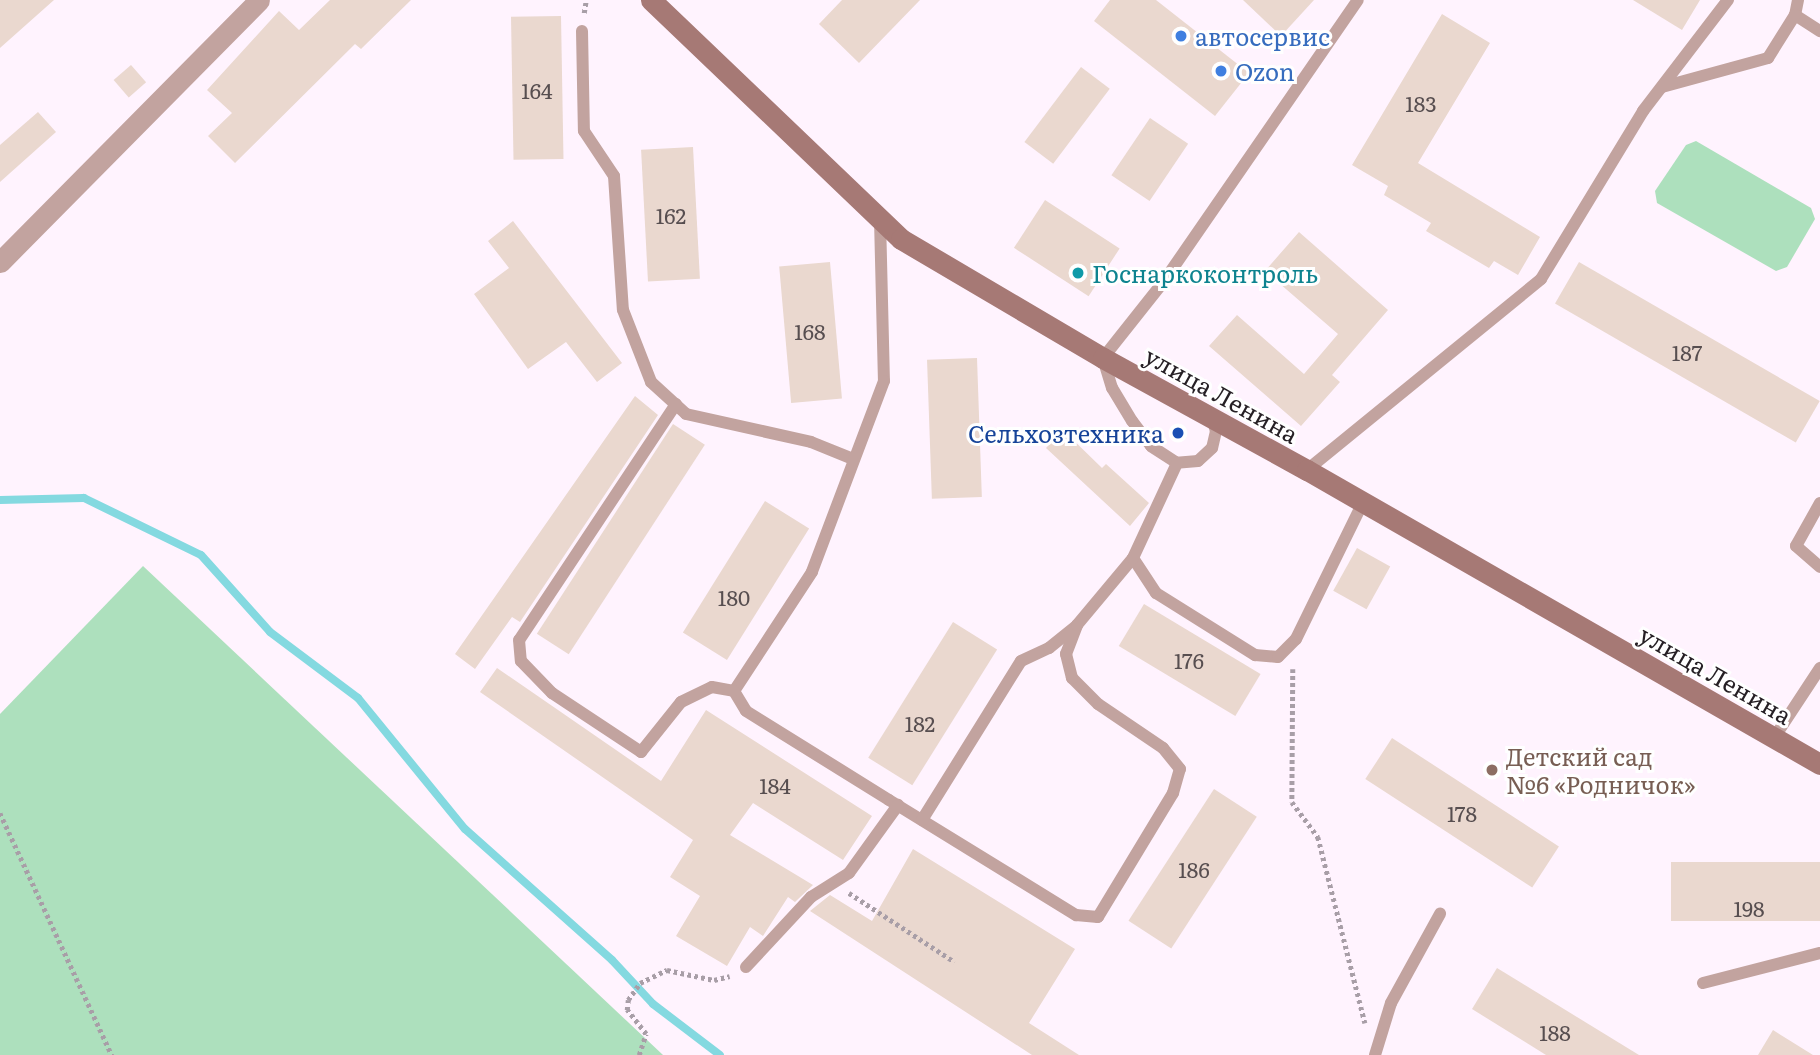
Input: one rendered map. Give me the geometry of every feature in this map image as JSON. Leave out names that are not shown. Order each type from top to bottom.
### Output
[{"type":"street","points":[[0,262],[259,0]]},
{"type":"street","name":"улица Ленина","points":[[651,0],[901,239],[1102,358],[1307,470],[1820,764]]},
{"type":"lane","points":[[1212,418],[1216,431],[1212,448],[1198,461],[1177,464],[1151,446],[1132,421],[1112,388],[1102,358],[1164,281],[1358,0]]},
{"type":"lane","points":[[1307,470],[1541,279],[1661,88],[1728,0]]},
{"type":"lane","points":[[1661,88],[1768,58],[1795,15],[1798,0]]},
{"type":"lane","points":[[1795,15],[1820,31]]},
{"type":"lane","points":[[582,31],[584,131],[614,176],[623,310],[651,382],[686,414],[811,442],[853,459]]},
{"type":"lane","points":[[734,691],[812,572],[884,381],[880,218]]},
{"type":"lane","points":[[676,404],[519,640],[520,661],[552,693],[641,751],[681,702],[712,687],[734,691],[746,711],[1076,915],[1098,917],[1172,793],[1180,769],[1163,748],[1098,704],[1072,678],[1066,654],[1077,625]]},
{"type":"lane","points":[[922,820],[1021,661],[1049,648],[1077,625],[1133,558],[1177,464]]},
{"type":"lane","points":[[1133,558],[1156,593],[1255,655],[1278,657],[1296,639],[1363,502]]},
{"type":"lane","points":[[1820,503],[1796,545],[1820,567]]},
{"type":"lane","points":[[1774,738],[1820,668]]},
{"type":"lane","points":[[746,967],[811,897],[849,873],[898,805]]},
{"type":"lane","points":[[1375,1055],[1391,1003],[1440,914]]},
{"type":"lane","points":[[1703,983],[1820,953]]},
{"type":"path","points":[[1296,639],[1292,802],[1318,837],[1366,1028]]},
{"type":"path","points":[[0,813],[112,1055]]},
{"type":"path","points":[[834,883],[954,962]]},
{"type":"path","points":[[639,1055],[646,1034],[627,1010],[633,992],[640,983],[667,970],[714,980],[746,967]]},
{"type":"green space","points":[[1696,141],[1811,208],[1815,219],[1787,267],[1776,271],[1657,203],[1655,191],[1686,145]]},
{"type":"green space","points":[[143,566],[663,1055],[0,1055],[0,714]]},
{"type":"building","points":[[0,0],[54,0],[0,48]]},
{"type":"building","points":[[330,0],[411,0],[361,49],[355,44],[235,163],[208,136],[232,113],[207,90],[279,11],[299,30]]},
{"type":"building","points":[[842,0],[920,0],[859,63],[819,24]]},
{"type":"building","points":[[1110,0],[1156,0],[1249,73],[1215,116],[1094,21]]},
{"type":"building","points":[[1243,0],[1314,0],[1281,36]]},
{"type":"building","points":[[1633,0],[1700,0],[1682,30]]},
{"type":"building","points":[[1442,14],[1490,43],[1418,163],[1540,237],[1518,275],[1494,261],[1489,268],[1426,231],[1431,223],[1384,195],[1388,186],[1352,165]]},
{"type":"building","points":[[561,16],[563,159],[514,160],[511,17]]},
{"type":"building","points":[[131,65],[146,82],[129,97],[114,80]]},
{"type":"building","points":[[1081,67],[1110,89],[1053,164],[1024,142]]},
{"type":"building","points":[[38,112],[56,132],[0,182],[0,145]]},
{"type":"building","points":[[1150,118],[1188,144],[1150,201],[1111,175]]},
{"type":"building","points":[[693,147],[700,279],[648,282],[641,150]]},
{"type":"building","name":"Госнаркоконтроль","points":[[1045,200],[1120,248],[1089,296],[1014,248]]},
{"type":"building","points":[[513,221],[622,363],[597,382],[566,342],[528,369],[474,294],[509,268],[488,241]]},
{"type":"building","points":[[1299,232],[1388,310],[1332,375],[1340,382],[1301,426],[1209,346],[1237,315],[1304,374],[1338,334],[1265,271]]},
{"type":"building","points":[[830,262],[842,398],[791,403],[779,266]]},
{"type":"building","points":[[1579,262],[1820,401],[1796,443],[1555,304]]},
{"type":"building","points":[[977,358],[982,497],[932,499],[927,360]]},
{"type":"building","points":[[635,396],[658,415],[520,622],[512,617],[475,669],[455,654]]},
{"type":"building","points":[[673,424],[705,445],[569,654],[537,634]]},
{"type":"building","points":[[1063,430],[1102,468],[1106,464],[1149,503],[1130,526],[1046,448]]},
{"type":"building","points":[[765,501],[809,529],[727,660],[683,632]]},
{"type":"building","points":[[1357,548],[1390,566],[1366,609],[1333,591]]},
{"type":"building","points":[[1144,604],[1261,674],[1235,716],[1119,646]]},
{"type":"building","points":[[953,622],[997,650],[912,785],[868,758]]},
{"type":"building","points":[[497,668],[661,781],[706,710],[872,816],[843,860],[753,803],[730,835],[813,885],[795,902],[788,897],[763,936],[750,927],[727,966],[676,936],[700,896],[670,877],[693,840],[480,692]]},
{"type":"building","points":[[1392,738],[1559,846],[1532,887],[1365,779]]},
{"type":"building","points":[[1214,789],[1257,817],[1171,948],[1128,921]]},
{"type":"building","points":[[913,849],[1075,949],[1029,1023],[1079,1055],[1032,1055],[810,911],[830,895],[872,921]]},
{"type":"building","points":[[1671,862],[1820,862],[1820,921],[1671,921]]},
{"type":"building","points":[[1497,968],[1639,1055],[1546,1055],[1472,1009]]},
{"type":"building","points":[[1773,1030],[1813,1055],[1758,1055]]},
{"type":"waterway","points":[[0,500],[84,498],[201,555],[270,632],[358,698],[465,829],[612,960],[653,1004],[720,1055]]},
{"type":"place","name":"автосервис","points":[[1181,36]]},
{"type":"place","name":"Ozon","points":[[1221,71]]},
{"type":"place","name":"Госнаркоконтроль","points":[[1078,273]]},
{"type":"place","name":"Сельхозтехника","points":[[1178,433]]},
{"type":"place","name":"Детский сад №6 «Родничок»","points":[[1492,770]]}]
